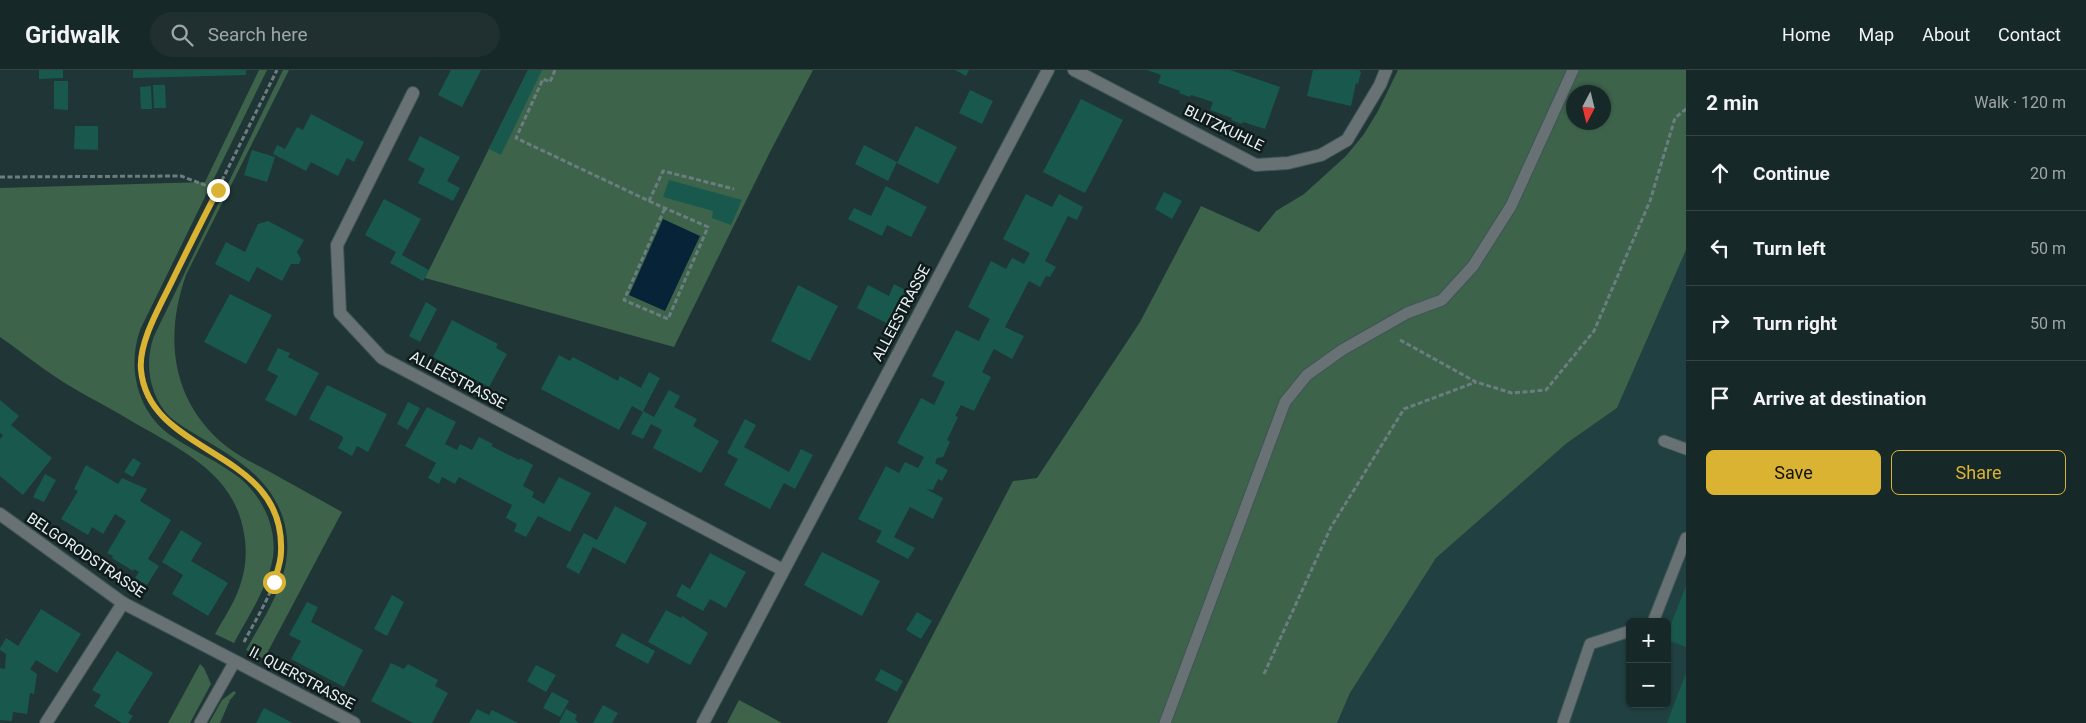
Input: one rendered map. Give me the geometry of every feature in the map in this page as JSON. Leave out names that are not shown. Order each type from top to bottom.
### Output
[{"type":"street","name":"ALLEESTRASSE","points":[[703,723],[1048,70]]},
{"type":"street","name":"BLITZKUHLE","points":[[1074,70],[1256,165],[1288,163],[1322,155],[1347,140],[1380,85],[1386,70]]},
{"type":"street","name":"ALLEESTRASSE","points":[[413,93],[337,245],[340,313],[382,358],[783,570]]},
{"type":"street","name":"BELGORODSTRASSE","points":[[0,514],[123,603],[235,661]]},
{"type":"street","points":[[46,723],[123,603]]},
{"type":"street","name":"II. QUERSTRASSE","points":[[235,661],[354,723]]},
{"type":"lane","points":[[1165,723],[1285,402],[1307,375],[1342,350],[1407,313],[1442,300],[1474,266],[1511,206],[1573,70]]},
{"type":"lane","points":[[1664,441],[1686,449]]},
{"type":"lane","points":[[1655,618],[1686,538]]},
{"type":"lane","points":[[1563,723],[1590,644],[1626,632]]},
{"type":"lane","points":[[200,723],[235,661]]},
{"type":"path","points":[[235,661],[274,582],[282,553],[279,526],[270,503],[255,483],[236,467],[170,426],[154,408],[140,369],[148,331],[276,70]]},
{"type":"path","points":[[555,70],[550,82],[543,79],[516,138],[708,227],[668,319],[624,300],[664,208]]},
{"type":"path","points":[[1380,329],[1476,382],[1512,393],[1546,390],[1594,331],[1650,201],[1675,118],[1686,109]]},
{"type":"path","points":[[649,201],[663,171],[734,190]]},
{"type":"path","points":[[0,177],[182,176],[218,190]]},
{"type":"path","points":[[1264,674],[1331,526],[1404,409],[1476,382]]},
{"type":"shaded area","points":[[663,219],[700,236],[665,311],[629,295]]},
{"type":"shaded area","points":[[1686,250],[1686,723],[1337,723],[1350,693],[1436,558],[1567,443],[1617,408]]},
{"type":"green space","points":[[259,70],[267,70],[140,330],[136,344],[135,359],[135,374],[138,388],[150,414],[159,425],[179,441],[241,479],[256,495],[267,514],[273,535],[273,557],[267,580],[234,643],[215,634],[237,594],[245,563],[246,545],[244,534],[238,512],[229,494],[201,464],[184,452],[68,385],[0,337],[0,188],[205,182]]},
{"type":"green space","points":[[283,70],[289,70],[186,275],[179,298],[174,345],[183,389],[193,409],[208,429],[237,454],[342,512],[264,659],[246,650],[272,604],[285,568],[287,537],[282,515],[267,488],[246,467],[176,422],[163,409],[157,399],[150,379],[149,357],[154,336]]},
{"type":"green space","points":[[528,70],[813,70],[770,152],[674,347],[425,278]]},
{"type":"green space","points":[[1398,70],[1686,70],[1686,250],[1617,408],[1567,443],[1436,558],[1350,693],[1337,723],[887,723],[1013,481],[1037,478],[1140,322],[1201,206],[1259,232],[1276,211],[1304,194],[1346,156],[1364,134],[1378,111]]},
{"type":"green space","points":[[200,664],[204,668],[211,684],[190,723],[168,723]]},
{"type":"green space","points":[[234,691],[236,693],[230,700],[220,723],[209,723],[222,700]]},
{"type":"green space","points":[[739,700],[782,723],[727,723]]},
{"type":"building","points":[[39,70],[63,70],[63,78],[39,79]]},
{"type":"building","points":[[133,70],[246,70],[246,75],[133,78]]},
{"type":"building","points":[[451,70],[481,70],[462,107],[438,95]]},
{"type":"building","points":[[528,70],[542,70],[501,155],[489,149]]},
{"type":"building","points":[[955,70],[969,70],[966,76]]},
{"type":"building","points":[[1147,70],[1230,70],[1280,87],[1265,129],[1243,122],[1242,124],[1210,110],[1213,102],[1191,95],[1190,97],[1158,83],[1161,75]]},
{"type":"building","points":[[1313,70],[1359,70],[1361,72],[1358,84],[1356,83],[1351,106],[1307,96]]},
{"type":"building","points":[[54,81],[68,81],[68,110],[54,109]]},
{"type":"building","points":[[153,85],[165,85],[166,108],[154,108]]},
{"type":"building","points":[[151,86],[152,109],[141,109],[140,87]]},
{"type":"building","points":[[970,90],[993,101],[982,124],[959,113]]},
{"type":"building","points":[[1081,99],[1123,120],[1085,193],[1043,172]]},
{"type":"building","points":[[311,114],[364,142],[354,162],[347,158],[338,176],[311,162],[306,171],[273,154],[277,145],[285,149],[297,127],[303,130]]},
{"type":"building","points":[[75,126],[98,126],[98,150],[74,149]]},
{"type":"building","points":[[916,126],[957,147],[938,184],[897,163]]},
{"type":"building","points":[[420,136],[460,157],[447,181],[460,188],[453,201],[418,183],[425,169],[408,160]]},
{"type":"building","points":[[864,145],[897,162],[888,181],[855,164]]},
{"type":"building","points":[[252,150],[275,157],[267,182],[244,175]]},
{"type":"building","points":[[669,180],[742,200],[731,225],[712,218],[713,211],[663,197]]},
{"type":"building","points":[[886,186],[927,207],[911,237],[887,225],[882,236],[848,219],[854,208],[871,216]]},
{"type":"building","points":[[1164,192],[1182,201],[1172,219],[1155,209]]},
{"type":"building","points":[[1026,194],[1052,207],[1059,194],[1083,207],[1077,220],[1068,216],[1045,261],[1056,267],[1050,277],[1046,276],[1040,287],[1029,281],[1005,327],[1024,336],[1012,359],[994,349],[982,372],[991,377],[974,411],[961,405],[955,416],[958,417],[947,440],[950,442],[943,457],[937,458],[935,463],[948,470],[942,481],[938,479],[933,490],[926,489],[943,498],[933,519],[910,507],[894,537],[915,548],[908,559],[876,542],[882,531],[858,519],[886,466],[899,473],[905,462],[918,468],[924,457],[897,443],[921,398],[934,405],[945,382],[932,376],[956,330],[979,341],[990,319],[968,307],[991,261],[1006,269],[1012,258],[1024,264],[1030,253],[1003,239]]},
{"type":"building","points":[[384,199],[421,219],[402,255],[429,270],[423,281],[390,263],[396,252],[365,235]]},
{"type":"building","points":[[268,221],[304,240],[297,252],[301,259],[299,264],[291,264],[282,281],[257,267],[249,282],[215,264],[226,242],[245,252],[258,224]]},
{"type":"building","points":[[894,284],[909,292],[892,326],[857,308],[868,285],[889,296]]},
{"type":"building","points":[[798,285],[838,306],[810,361],[771,341]]},
{"type":"building","points":[[230,294],[272,315],[246,364],[204,342]]},
{"type":"building","points":[[426,302],[437,309],[420,342],[409,336]]},
{"type":"building","points":[[452,320],[498,344],[496,348],[507,354],[489,387],[433,357]]},
{"type":"building","points":[[278,348],[290,353],[288,357],[319,373],[296,416],[265,400],[278,376],[267,370]]},
{"type":"building","points":[[559,355],[570,361],[573,357],[618,381],[620,376],[641,388],[649,372],[660,378],[643,411],[654,417],[669,390],[680,396],[674,407],[697,419],[693,426],[719,441],[701,473],[653,448],[662,430],[651,424],[643,439],[631,434],[643,412],[632,406],[619,430],[541,389]]},
{"type":"building","points":[[327,385],[387,414],[368,452],[357,446],[352,456],[338,448],[343,439],[342,436],[309,419]]},
{"type":"building","points":[[0,400],[19,416],[11,425],[52,458],[23,495],[0,476],[0,439],[3,435],[0,433]]},
{"type":"building","points":[[408,402],[420,408],[408,430],[397,424]]},
{"type":"building","points":[[427,407],[456,422],[445,444],[457,450],[460,444],[472,450],[479,437],[493,444],[491,446],[533,465],[523,486],[534,492],[532,497],[544,504],[559,477],[591,493],[570,532],[538,516],[526,537],[514,531],[517,524],[506,518],[512,505],[459,477],[455,484],[442,477],[439,484],[428,478],[436,463],[405,446]]},
{"type":"building","points":[[745,419],[756,425],[744,447],[789,472],[801,449],[813,455],[795,489],[784,483],[770,509],[724,485],[738,459],[727,453]]},
{"type":"building","points":[[133,458],[141,463],[133,477],[124,472]]},
{"type":"building","points":[[86,465],[118,484],[122,478],[147,489],[140,501],[171,520],[148,559],[159,566],[147,585],[135,578],[139,572],[134,569],[133,571],[107,553],[126,521],[115,514],[103,534],[92,527],[88,535],[61,519],[78,491],[74,489]]},
{"type":"building","points":[[45,474],[56,480],[44,502],[33,497]]},
{"type":"building","points":[[615,506],[647,523],[625,564],[593,547],[579,574],[566,567],[584,533],[597,540]]},
{"type":"building","points":[[181,530],[202,543],[191,561],[228,583],[208,616],[172,594],[183,575],[162,562]]},
{"type":"building","points":[[822,552],[880,581],[862,616],[804,585]]},
{"type":"building","points":[[710,553],[746,572],[726,608],[710,599],[703,611],[676,596],[682,584],[690,589]]},
{"type":"building","points":[[1686,586],[1686,647],[1671,641],[1671,624]]},
{"type":"building","points":[[392,595],[404,602],[387,636],[374,629]]},
{"type":"building","points":[[307,602],[318,607],[311,622],[363,650],[344,687],[291,659],[301,641],[289,635]]},
{"type":"building","points":[[41,609],[81,634],[57,673],[36,660],[30,669],[37,674],[34,694],[30,693],[27,714],[13,712],[12,721],[0,720],[0,668],[5,669],[6,654],[0,648],[6,638],[18,646]]},
{"type":"building","points":[[666,610],[681,618],[682,616],[708,633],[690,665],[648,642]]},
{"type":"building","points":[[917,612],[932,621],[921,639],[906,630]]},
{"type":"building","points":[[622,633],[655,651],[648,664],[615,646]]},
{"type":"building","points":[[117,651],[153,673],[128,713],[133,716],[128,723],[122,723],[94,706],[101,695],[92,690]]},
{"type":"building","points":[[391,663],[404,669],[408,664],[438,680],[435,686],[448,693],[432,723],[413,723],[371,701]]},
{"type":"building","points":[[536,665],[556,675],[546,692],[527,681]]},
{"type":"building","points":[[881,669],[903,681],[897,692],[875,680]]},
{"type":"building","points":[[1686,673],[1686,723],[1667,723]]},
{"type":"building","points":[[552,692],[569,701],[560,717],[543,708]]},
{"type":"building","points":[[603,705],[618,713],[612,723],[593,723]]},
{"type":"building","points":[[264,708],[287,720],[292,723],[256,723]]},
{"type":"building","points":[[477,709],[489,715],[492,710],[518,723],[469,723]]},
{"type":"building","points":[[566,709],[577,715],[575,720],[579,723],[559,723]]},
{"type":"route","points":[[218,190],[148,331],[140,369],[154,408],[170,426],[236,467],[255,483],[270,503],[279,526],[282,553],[274,582]]}]
